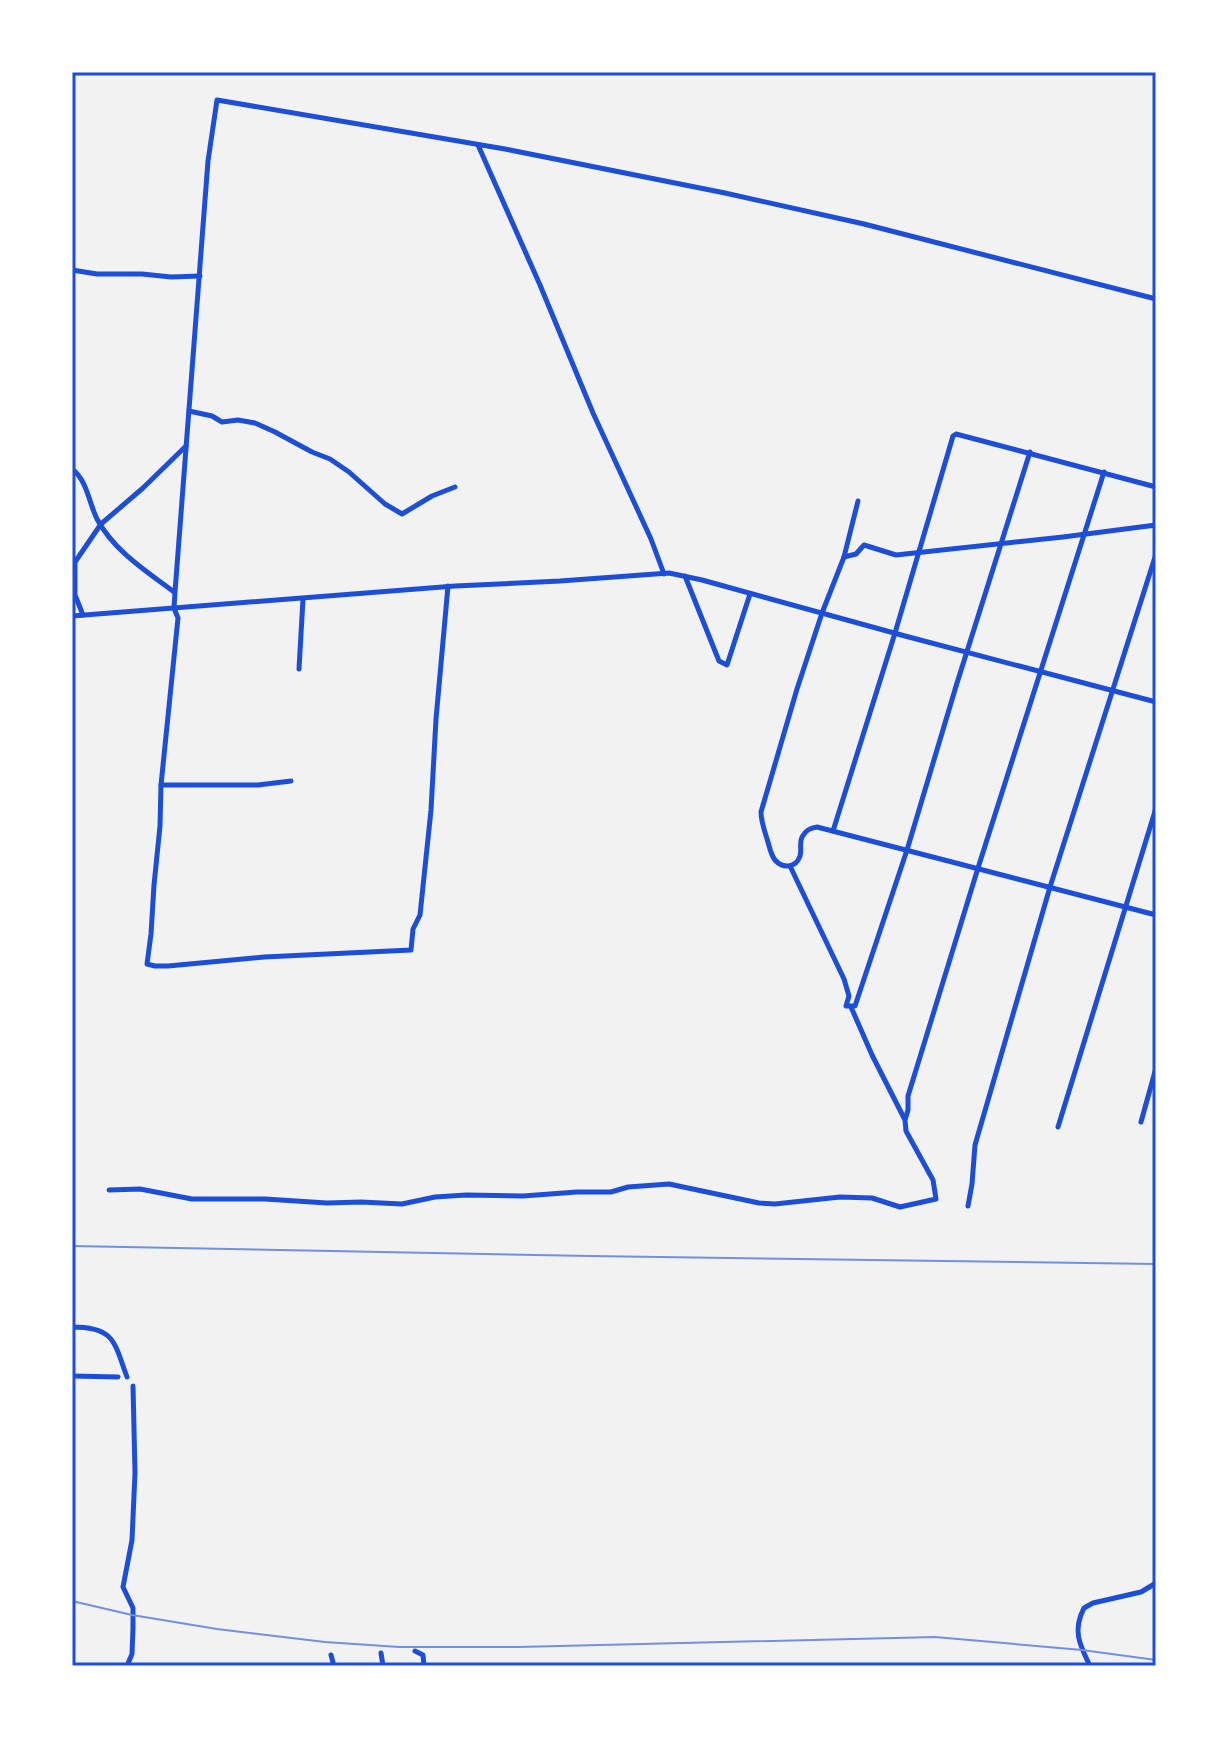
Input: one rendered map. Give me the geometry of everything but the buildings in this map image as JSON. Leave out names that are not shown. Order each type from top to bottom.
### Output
[{"type":"street","points":[[448,586],[431,810],[420,915],[413,929],[411,950],[264,957],[168,966],[147,964],[178,618],[174,608],[175,592],[208,161],[217,100],[477,144],[725,193],[864,224],[1156,299]]},
{"type":"street","points":[[477,144],[664,574]]},
{"type":"street","points":[[72,270],[109,275],[200,276]]},
{"type":"street","points":[[189,411],[212,416],[222,422],[238,420],[255,423],[275,432],[330,459],[402,514],[432,496],[455,487]]},
{"type":"street","points":[[833,831],[953,436],[956,434],[1030,452],[1156,487]]},
{"type":"street","points":[[83,615],[75,595],[75,562],[103,522],[186,445]]},
{"type":"street","points":[[851,1007],[857,1003],[907,850],[1030,452]]},
{"type":"street","points":[[72,469],[90,498],[97,518],[119,550],[175,592]]},
{"type":"street","points":[[109,1190],[140,1189],[192,1199],[402,1204],[451,1196],[611,1192],[628,1187],[669,1184],[775,1204],[840,1197],[872,1198],[900,1207],[936,1199],[933,1180],[906,1131],[908,1096],[1104,472]]},
{"type":"street","points":[[858,501],[844,557],[797,689],[761,812],[771,853],[781,865],[796,863],[800,858],[801,838],[807,830],[817,827],[1156,915]]},
{"type":"street","points":[[844,557],[856,554],[864,545],[896,555],[1156,525]]},
{"type":"street","points":[[968,1206],[975,1145],[1050,887],[1156,554]]},
{"type":"street","points":[[72,616],[448,586],[664,574],[685,576],[1156,702]]},
{"type":"street","points":[[685,576],[719,661],[727,665],[750,594]]},
{"type":"street","points":[[299,669],[303,599]]},
{"type":"street","points":[[161,785],[258,785],[291,781]]},
{"type":"street","points":[[1058,1127],[1156,808]]},
{"type":"street","points":[[790,866],[844,979],[849,996],[846,1006],[851,1007],[905,1120]]},
{"type":"street","points":[[1141,1122],[1156,1068]]},
{"type":"street","points":[[72,1327],[100,1330],[112,1339],[127,1377]]},
{"type":"street","points":[[72,1376],[118,1377]]},
{"type":"street","points":[[127,1666],[132,1654],[133,1608],[123,1587],[132,1540],[135,1473],[133,1386]]},
{"type":"street","points":[[1090,1666],[1078,1641],[1084,1608],[1141,1592],[1156,1583]]},
{"type":"street","points":[[415,1651],[423,1655],[424,1666]]},
{"type":"street","points":[[381,1653],[383,1666]]},
{"type":"street","points":[[331,1655],[334,1666]]},
{"type":"railway","points":[[72,1246],[1156,1264]]},
{"type":"railway","points":[[72,1601],[217,1629],[399,1647],[935,1637],[1156,1660]]}]
